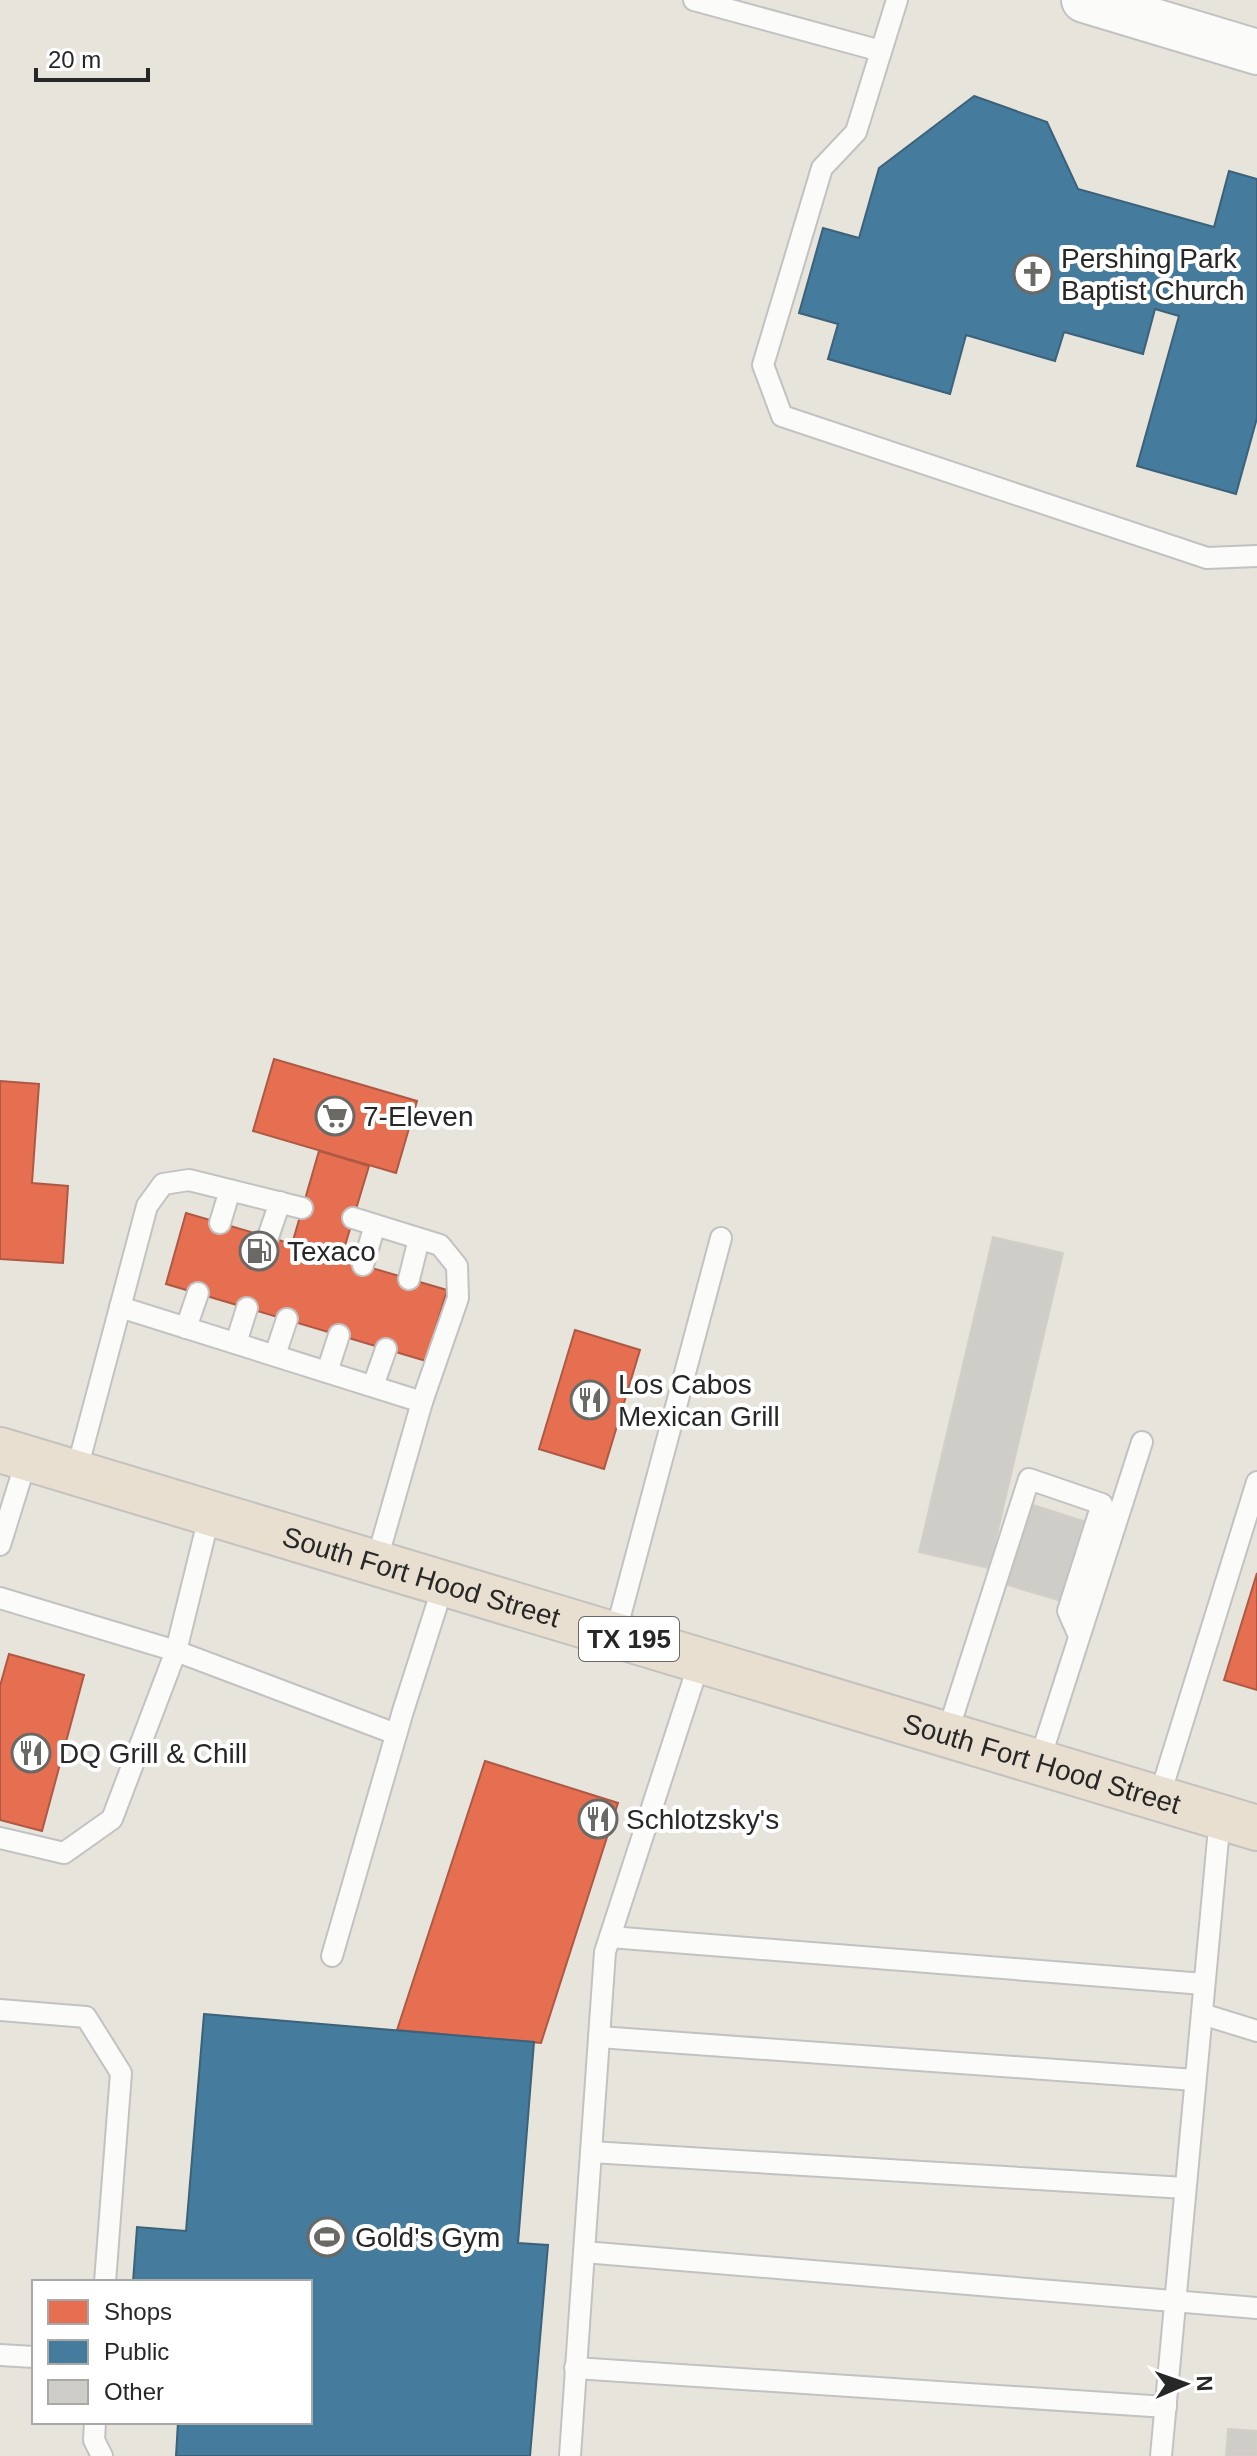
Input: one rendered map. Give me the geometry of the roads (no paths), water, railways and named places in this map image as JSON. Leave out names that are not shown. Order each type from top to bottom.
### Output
[{"type":"highway","name":"South Fort Hood Street","points":[[14,1454],[1238,1822]]},
{"type":"street","points":[[1084,0],[1257,52]]},
{"type":"lane","points":[[694,0],[881,51]]},
{"type":"lane","points":[[897,0],[856,132],[822,168],[763,365],[782,416],[1207,558],[1257,556]]},
{"type":"lane","points":[[76,1473],[147,1206],[163,1184],[189,1180],[302,1208]]},
{"type":"lane","points":[[220,1223],[230,1190]]},
{"type":"lane","points":[[268,1237],[280,1202]]},
{"type":"lane","points":[[353,1218],[440,1245],[457,1266],[458,1298],[422,1402],[376,1563]]},
{"type":"lane","points":[[363,1265],[375,1225]]},
{"type":"lane","points":[[615,1635],[721,1238]]},
{"type":"lane","points":[[409,1279],[419,1239]]},
{"type":"lane","points":[[186,1328],[198,1293]]},
{"type":"lane","points":[[120,1307],[422,1402]]},
{"type":"lane","points":[[236,1343],[247,1308]]},
{"type":"lane","points":[[275,1355],[287,1319]]},
{"type":"lane","points":[[327,1372],[339,1335]]},
{"type":"lane","points":[[373,1386],[386,1349]]},
{"type":"lane","points":[[1039,1762],[1142,1442]]},
{"type":"lane","points":[[0,1545],[14,1454]]},
{"type":"lane","points":[[947,1734],[1029,1479],[1102,1504],[1068,1611],[1079,1636]]},
{"type":"lane","points":[[1159,1798],[1257,1482]]},
{"type":"lane","points":[[0,1838],[64,1853],[112,1819],[176,1651],[210,1513]]},
{"type":"lane","points":[[332,1956],[396,1734],[444,1583]]},
{"type":"lane","points":[[0,1598],[176,1651],[396,1734]]},
{"type":"lane","points":[[570,2456],[605,1952],[700,1660]]},
{"type":"lane","points":[[1161,2456],[1204,1984],[1238,1822]]},
{"type":"lane","points":[[610,1937],[1204,1984]]},
{"type":"lane","points":[[0,2010],[86,2017],[121,2073],[105,2280]]},
{"type":"lane","points":[[1202,2014],[1257,2031]]},
{"type":"lane","points":[[599,2037],[1195,2080]]},
{"type":"lane","points":[[591,2152],[1185,2188]]},
{"type":"lane","points":[[584,2252],[1257,2308]]},
{"type":"lane","points":[[0,2355],[32,2357]]},
{"type":"lane","points":[[575,2368],[1166,2407]]},
{"type":"lane","points":[[95,2424],[94,2440],[102,2456]]},
{"type":"place","name":"Pershing Park Baptist Church","points":[[1033,274]]},
{"type":"place","name":"7-Eleven","points":[[335,1116]]},
{"type":"place","name":"Texaco","points":[[259,1251]]},
{"type":"place","name":"Los Cabos Mexican Grill","points":[[590,1400]]},
{"type":"place","name":"DQ Grill & Chill","points":[[31,1753]]},
{"type":"place","name":"Schlotzsky's","points":[[598,1819]]},
{"type":"place","name":"Gold's Gym","points":[[327,2237]]}]
